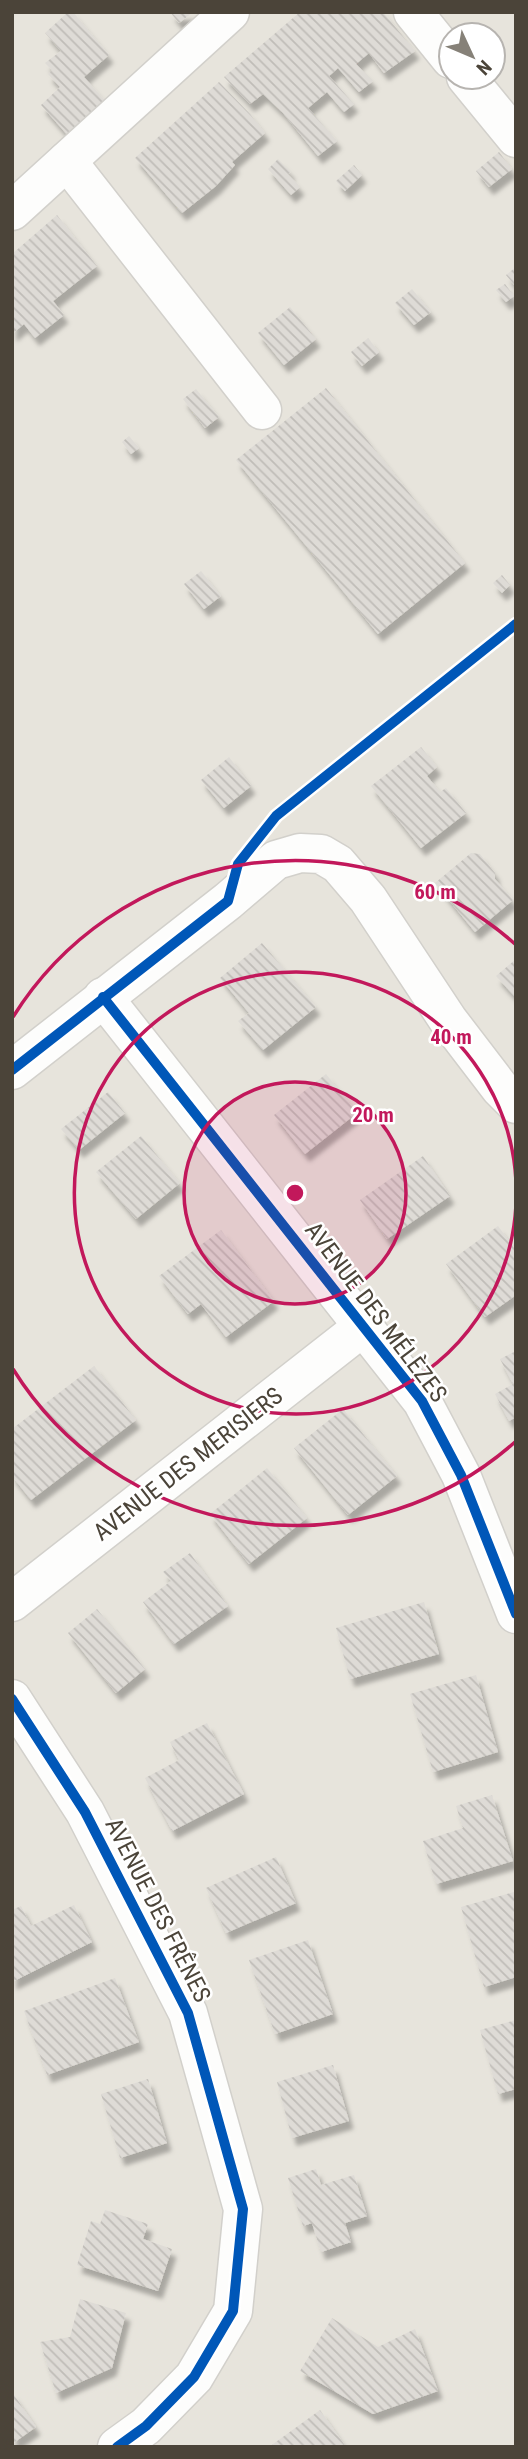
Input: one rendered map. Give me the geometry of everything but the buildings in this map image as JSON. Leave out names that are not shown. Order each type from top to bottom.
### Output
[{"type":"street","points":[[12,211],[230,12]]},
{"type":"street","points":[[413,12],[437,42]]},
{"type":"street","points":[[477,91],[516,138]]},
{"type":"street","points":[[67,161],[262,410]]},
{"type":"street","points":[[12,1070],[228,901],[276,860],[300,853],[321,855],[338,863],[368,899],[447,1020],[500,1088],[516,1104]]},
{"type":"street","name":"AVENUE DES MÉLÈZES","points":[[103,997],[422,1401],[461,1475],[516,1614]]},
{"type":"street","name":"AVENUE DES MERISIERS","points":[[12,1602],[364,1326]]},
{"type":"street","name":"AVENUE DES FRÊNES","points":[[12,1699],[85,1812],[188,2013],[243,2208],[233,2311],[194,2378],[146,2426],[117,2447]]},
{"type":"shaded area","points":[[12,12],[516,12],[516,2447],[12,2447]]},
{"type":"cycle path","points":[[12,1070],[228,901],[238,864],[276,816],[516,624]]},
{"type":"cycle path","points":[[103,997],[422,1401],[461,1475],[516,1614]]},
{"type":"cycle path","points":[[12,1699],[85,1812],[188,2013],[243,2209],[233,2311],[194,2377],[146,2426],[117,2447]]}]
